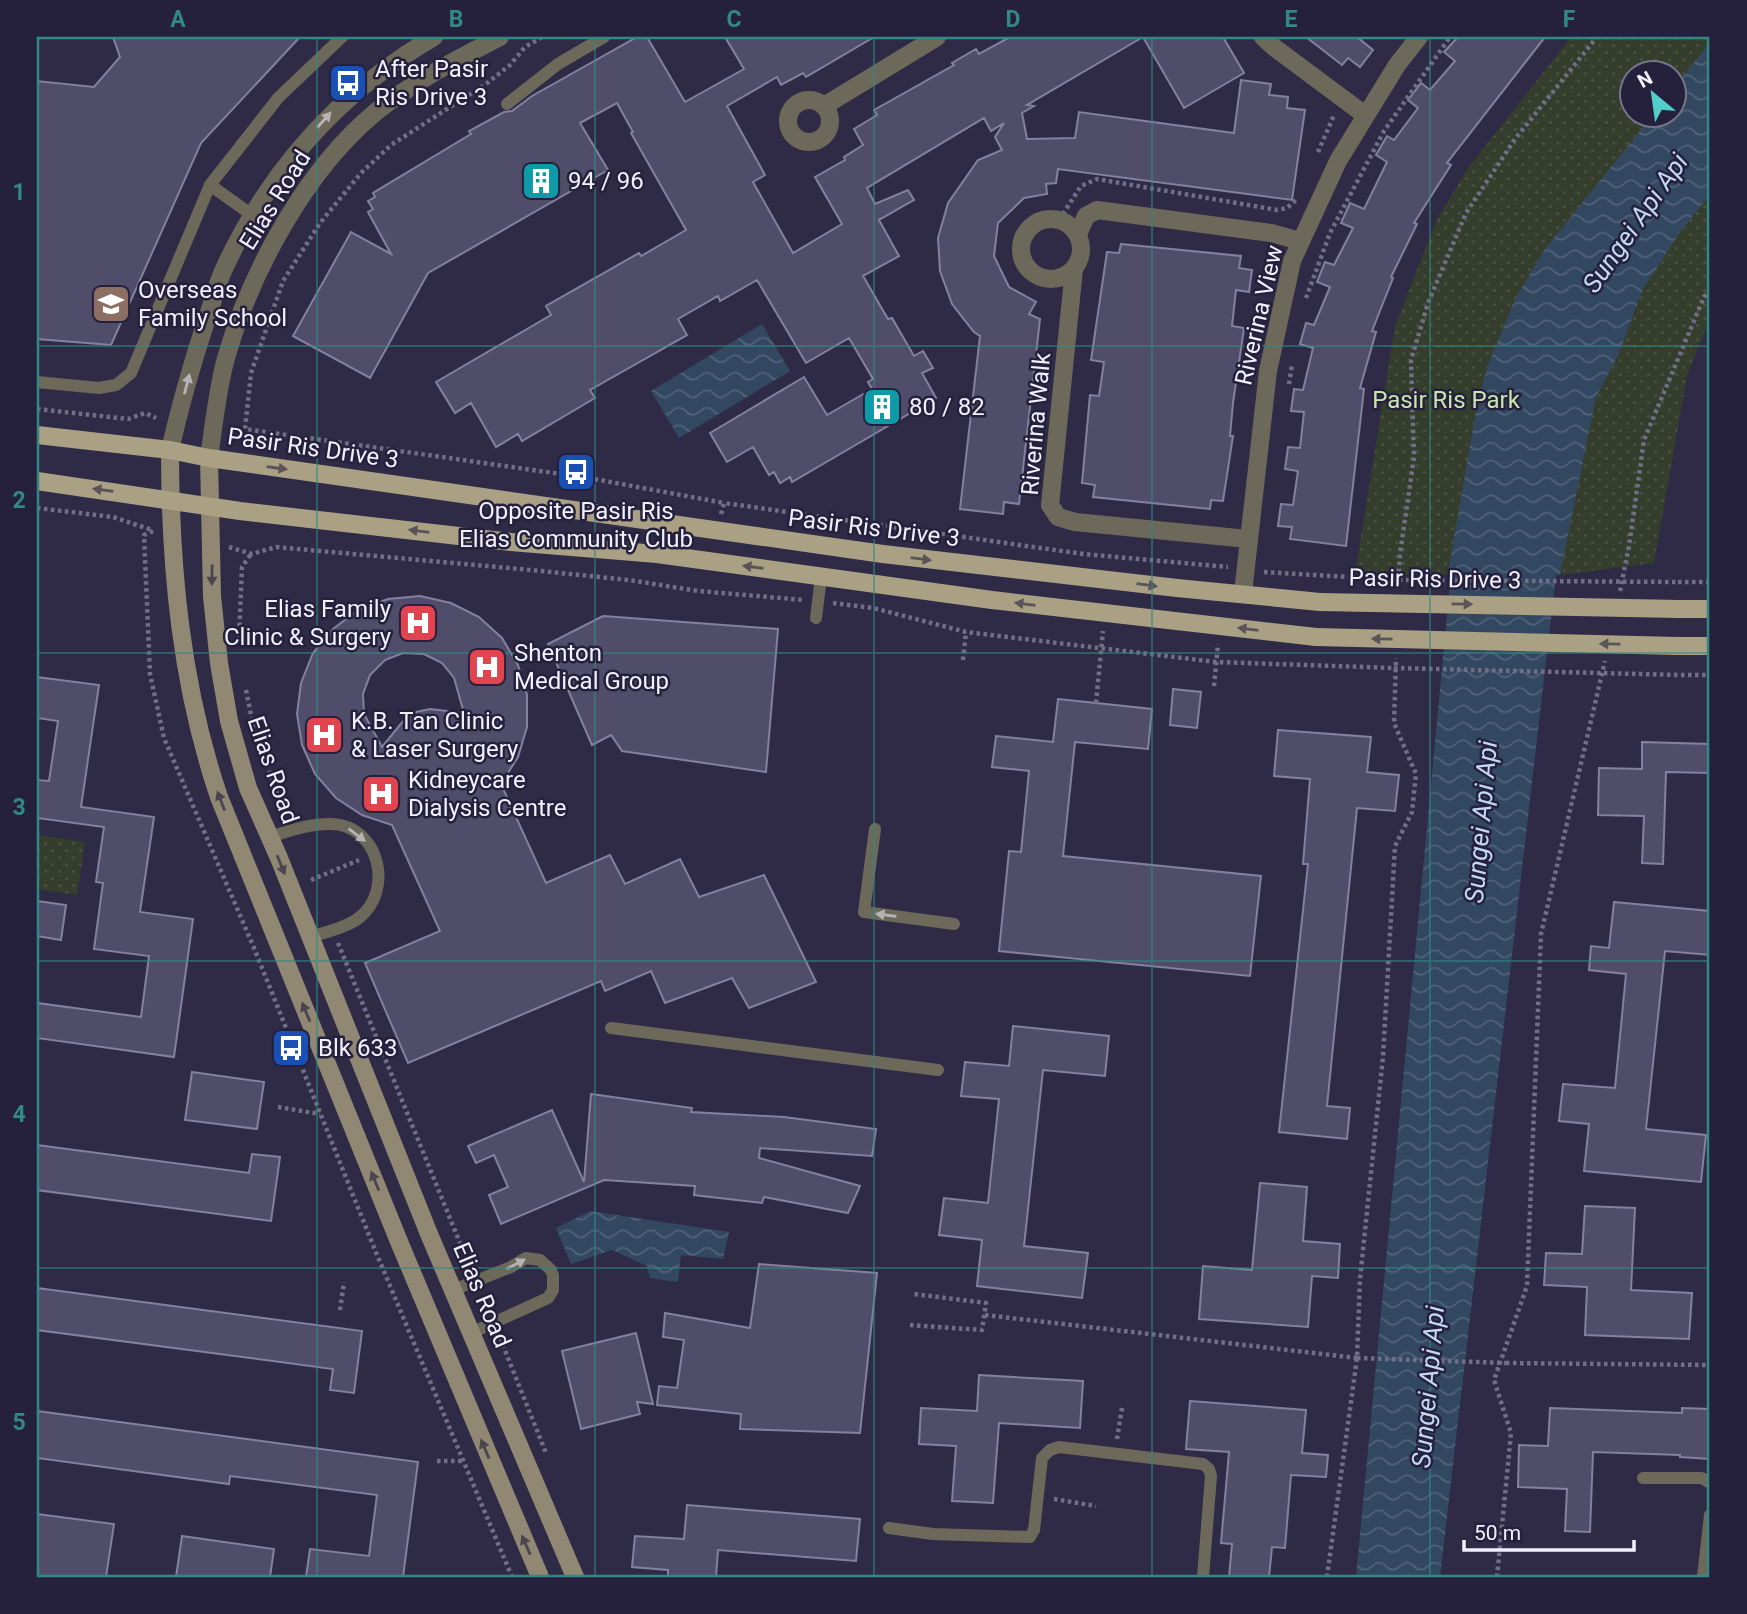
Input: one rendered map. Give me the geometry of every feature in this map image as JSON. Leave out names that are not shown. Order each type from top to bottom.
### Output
[{"type":"main road","name":"Pasir Ris Drive 3","points":[[37,435],[170,450],[209,458],[717,532],[896,556],[1177,588],[1320,602],[1710,609]]},
{"type":"main road","name":"Elias Road","points":[[170,450],[175,590],[192,699],[211,772],[400,1244],[540,1577]]},
{"type":"main road","name":"Elias Road","points":[[209,458],[212,596],[219,663],[229,721],[248,788],[453,1290],[575,1577]]},
{"type":"main road","points":[[37,481],[212,507],[511,541],[657,554],[1105,613],[1316,637],[1710,646]]},
{"type":"street","name":"Elias Road","points":[[170,450],[193,361],[222,273],[251,215],[276,176],[332,112],[374,78],[434,37]]},
{"type":"street","name":"Elias Road","points":[[209,458],[216,399],[240,312],[278,233],[330,158],[375,113],[422,78],[500,37]]},
{"type":"street","points":[[824,106],[937,37]]},
{"type":"street","points":[[1263,37],[1365,115]]},
{"type":"street","name":"Riverina View","points":[[1243,593],[1268,371],[1290,268],[1338,160],[1397,65],[1419,37]]},
{"type":"street","points":[[1074,269],[1064,276],[1048,279],[1038,277],[1029,270],[1020,251],[1027,230],[1038,222],[1049,219],[1068,224],[1078,234],[1086,216],[1097,209],[1271,233],[1300,241]]},
{"type":"street","name":"Riverina Walk","points":[[1078,234],[1081,250],[1080,259],[1074,269],[1049,505],[1058,517],[1075,522],[1248,538]]},
{"type":"lane","points":[[37,382],[99,388],[116,385],[131,373],[210,185],[278,98],[342,37]]},
{"type":"lane","points":[[507,104],[558,64],[604,37]]},
{"type":"lane","points":[[210,185],[251,215]]},
{"type":"lane","points":[[816,618],[821,577]]},
{"type":"lane","points":[[270,837],[334,824],[362,836],[375,853],[380,874],[379,888],[372,902],[359,918],[310,937]]},
{"type":"lane","points":[[875,830],[864,912],[954,924]]},
{"type":"lane","points":[[611,1028],[938,1070]]},
{"type":"lane","points":[[453,1290],[511,1267],[526,1258],[540,1260],[551,1270],[553,1290],[548,1298],[471,1333]]},
{"type":"lane","points":[[889,1528],[933,1534],[1030,1537],[1034,1530],[1040,1497],[1042,1458],[1049,1450],[1059,1447],[1203,1464],[1209,1469],[1210,1476],[1202,1577]]},
{"type":"lane","points":[[1643,1478],[1702,1478],[1710,1483]]},
{"type":"lane","points":[[1703,1577],[1710,1515]]},
{"type":"path","points":[[542,37],[525,47],[510,65],[486,84],[391,145],[361,173],[320,223],[278,293],[251,373],[245,429],[589,478],[724,503],[1083,554],[1262,571],[1399,579],[1710,582]]},
{"type":"path","points":[[1302,310],[1330,233],[1384,131],[1450,37]]},
{"type":"path","points":[[1398,593],[1400,554],[1414,457],[1411,360],[1428,303],[1466,213],[1515,139],[1597,37]]},
{"type":"path","points":[[1313,163],[1335,114],[1345,100]]},
{"type":"path","points":[[1059,220],[1081,186],[1097,179],[1277,210],[1287,208],[1297,200],[1302,188]]},
{"type":"path","points":[[1618,600],[1629,546],[1644,440],[1704,297],[1710,289]]},
{"type":"path","points":[[1288,391],[1294,351]]},
{"type":"path","points":[[37,409],[128,419],[145,413],[156,418]]},
{"type":"path","points":[[717,532],[724,503]]},
{"type":"path","points":[[37,516],[37,508],[113,517],[154,531]]},
{"type":"path","points":[[1096,703],[1105,613]]},
{"type":"path","points":[[1214,686],[1221,626]]},
{"type":"path","points":[[963,660],[966,632]]},
{"type":"path","points":[[1327,1577],[1357,1358],[1360,1279],[1383,1057],[1395,846],[1412,812],[1416,774],[1394,723],[1397,645]]},
{"type":"path","points":[[1497,1577],[1511,1433],[1494,1380],[1527,1286],[1541,934],[1607,654]]},
{"type":"path","points":[[1394,668],[1710,675]]},
{"type":"path","points":[[311,880],[375,853]]},
{"type":"path","points":[[278,1107],[320,1114]]},
{"type":"path","points":[[340,1310],[344,1282]]},
{"type":"path","points":[[910,1325],[982,1330],[985,1315],[986,1303],[914,1294]]},
{"type":"path","points":[[985,1315],[1357,1358],[1710,1365]]},
{"type":"path","points":[[1115,1454],[1122,1408]]},
{"type":"path","points":[[438,1461],[463,1461],[487,1454]]},
{"type":"path","points":[[1040,1497],[1096,1506]]},
{"type":"green space","name":"Pasir Ris Park","points":[[1571,37],[1710,37],[1710,54],[1688,80],[1688,60],[1618,60],[1618,130],[1651,130],[1453,575],[1355,574],[1395,326],[1437,219],[1468,168]]},
{"type":"green space","name":"Pasir Ris Park","points":[[1710,148],[1710,318],[1687,376],[1654,563],[1552,576],[1611,302]]},
{"type":"green space","points":[[37,835],[85,842],[77,895],[37,889]]},
{"type":"water","name":"Sungei Api Api","points":[[1710,42],[1710,195],[1681,231],[1643,289],[1618,356],[1596,397],[1560,575],[1556,575],[1440,1577],[1356,1577],[1451,573],[1448,572],[1477,405],[1487,367],[1516,297],[1545,249],[1641,130],[1688,130],[1688,70]]},
{"type":"water","points":[[762,324],[790,371],[679,438],[651,391]]},
{"type":"water","points":[[590,1211],[729,1232],[723,1259],[681,1255],[678,1282],[650,1278],[647,1266],[612,1250],[571,1264],[556,1228]]},
{"type":"building","points":[[113,37],[300,37],[201,143],[111,345],[37,339],[37,81],[94,87],[120,57]]},
{"type":"building","points":[[637,37],[647,37],[685,102],[744,69],[725,37],[874,37],[806,77],[803,73],[781,85],[777,77],[727,106],[765,175],[753,182],[793,253],[842,224],[815,177],[845,160],[844,157],[863,145],[854,129],[877,115],[874,110],[954,65],[952,63],[976,49],[979,54],[1010,37],[1143,37],[1027,105],[1034,106],[1022,113],[1027,139],[1075,138],[1079,112],[1234,133],[1241,80],[1271,84],[1269,95],[1288,97],[1287,108],[1305,110],[1292,200],[1058,169],[1056,183],[1046,184],[1047,194],[1024,198],[998,223],[994,256],[1009,287],[1036,302],[1029,314],[1040,319],[1019,504],[1004,502],[1003,514],[960,509],[980,336],[952,304],[940,271],[938,238],[948,203],[978,160],[1002,150],[995,137],[1004,123],[991,131],[984,118],[867,188],[875,204],[908,190],[914,200],[879,220],[899,256],[863,276],[914,356],[923,351],[933,368],[922,373],[936,398],[792,482],[790,477],[780,483],[774,472],[769,475],[753,447],[727,462],[710,433],[804,377],[827,415],[872,389],[868,382],[873,379],[849,338],[806,363],[757,280],[720,301],[718,296],[678,319],[687,335],[590,390],[595,398],[522,441],[518,434],[496,447],[471,403],[455,413],[436,382],[551,315],[546,306],[639,253],[641,256],[686,230],[617,103],[580,123],[608,170],[428,273],[370,378],[293,336],[351,232],[391,254],[368,212],[373,209],[368,201],[375,197],[373,193],[471,134],[469,131],[504,112],[512,111],[532,96]]},
{"type":"building","points":[[1143,37],[1223,37],[1244,73],[1184,108]]},
{"type":"building","points":[[1306,37],[1357,37],[1373,50],[1360,67],[1348,58],[1342,65]]},
{"type":"building","points":[[1458,37],[1545,37],[1447,163],[1451,165],[1414,223],[1417,224],[1391,277],[1393,278],[1372,331],[1376,332],[1360,388],[1364,389],[1346,546],[1290,539],[1292,527],[1278,526],[1281,504],[1293,505],[1298,471],[1285,469],[1288,447],[1300,448],[1304,412],[1291,411],[1294,389],[1303,390],[1313,348],[1300,344],[1306,323],[1314,325],[1330,287],[1317,282],[1325,262],[1334,265],[1353,228],[1341,223],[1350,203],[1364,209],[1387,162],[1376,155],[1387,136],[1394,140],[1418,108],[1408,100],[1421,83],[1430,90],[1455,61],[1444,52]]},
{"type":"building","points":[[1121,244],[1241,256],[1239,268],[1252,270],[1249,292],[1236,290],[1232,326],[1244,328],[1233,403],[1230,436],[1233,436],[1223,501],[1211,500],[1210,509],[1093,497],[1095,485],[1082,483],[1090,395],[1099,396],[1104,362],[1091,360],[1107,252],[1119,253]]},
{"type":"building","points":[[420,596],[451,603],[479,617],[502,638],[518,665],[527,695],[527,727],[518,757],[501,784],[546,883],[610,855],[625,884],[680,859],[699,897],[764,875],[816,982],[749,1008],[732,978],[665,1003],[651,971],[605,991],[601,981],[408,1063],[365,963],[440,931],[392,825],[362,815],[336,798],[315,774],[302,745],[297,714],[301,683],[313,653],[333,629],[358,610],[388,599]],"holes":[[[403,653],[424,654],[442,663],[454,678],[464,713],[430,709],[416,712],[404,720],[382,747],[364,714],[363,694],[370,675],[385,660]]]},
{"type":"building","points":[[603,616],[778,629],[766,772],[622,751],[611,735],[592,745],[548,644]]},
{"type":"building","points":[[37,677],[99,685],[81,807],[154,817],[140,912],[193,919],[174,1057],[37,1038],[37,1003],[141,1017],[149,956],[94,949],[103,883],[96,882],[104,827],[37,818],[37,780],[49,781],[58,721],[37,718]]},
{"type":"building","points":[[1173,689],[1201,692],[1197,728],[1170,725]]},
{"type":"building","points":[[1058,699],[1152,709],[1148,749],[1075,742],[1063,856],[1261,876],[1250,976],[999,951],[1009,851],[1021,852],[1029,771],[992,767],[996,736],[1053,742]]},
{"type":"building","points":[[1278,730],[1371,737],[1367,772],[1399,775],[1395,811],[1357,808],[1327,1106],[1350,1108],[1347,1139],[1279,1132],[1308,864],[1303,864],[1310,779],[1274,776]]},
{"type":"building","points":[[1642,742],[1710,744],[1710,773],[1666,772],[1663,864],[1642,863],[1644,816],[1598,815],[1599,768],[1642,769]]},
{"type":"building","points":[[37,901],[66,905],[61,940],[37,936]]},
{"type":"building","points":[[1614,902],[1710,911],[1710,955],[1665,951],[1646,1129],[1706,1135],[1701,1182],[1584,1171],[1589,1124],[1559,1121],[1563,1084],[1615,1088],[1626,974],[1589,970],[1591,946],[1609,948]]},
{"type":"building","points":[[1013,1026],[1109,1036],[1105,1076],[1043,1070],[1024,1246],[1088,1253],[1082,1298],[977,1286],[982,1240],[939,1235],[944,1198],[988,1203],[999,1099],[961,1096],[965,1062],[1009,1066]]},
{"type":"building","points":[[192,1072],[264,1082],[257,1129],[185,1120]]},
{"type":"building","points":[[591,1094],[692,1108],[691,1112],[784,1117],[876,1129],[872,1156],[760,1148],[759,1158],[860,1186],[848,1213],[764,1197],[762,1203],[694,1195],[695,1186],[604,1180],[501,1224],[489,1195],[508,1187],[494,1155],[476,1163],[468,1146],[552,1110],[584,1182]]},
{"type":"building","points":[[37,1145],[249,1173],[252,1154],[280,1157],[271,1221],[37,1190]]},
{"type":"building","points":[[1260,1183],[1307,1187],[1303,1241],[1340,1244],[1338,1278],[1312,1276],[1308,1327],[1199,1319],[1203,1266],[1252,1270]]},
{"type":"building","points":[[1585,1206],[1635,1208],[1631,1290],[1692,1293],[1689,1339],[1585,1335],[1587,1287],[1544,1285],[1546,1253],[1582,1254]]},
{"type":"building","points":[[759,1264],[877,1273],[860,1433],[740,1429],[741,1414],[657,1405],[659,1386],[677,1388],[684,1340],[663,1337],[665,1313],[750,1328]]},
{"type":"building","points":[[37,1288],[362,1331],[354,1393],[330,1390],[333,1369],[37,1330]]},
{"type":"building","points":[[636,1333],[653,1404],[637,1402],[640,1414],[581,1429],[562,1351]]},
{"type":"building","points":[[979,1375],[1083,1381],[1080,1428],[999,1423],[993,1503],[952,1501],[956,1446],[919,1444],[921,1408],[977,1411]]},
{"type":"building","points":[[1190,1401],[1306,1410],[1302,1453],[1328,1455],[1326,1477],[1291,1475],[1285,1548],[1272,1547],[1269,1577],[1229,1577],[1232,1544],[1221,1543],[1229,1452],[1186,1449]]},
{"type":"building","points":[[1550,1408],[1682,1413],[1682,1408],[1710,1409],[1710,1459],[1680,1455],[1593,1452],[1590,1532],[1565,1531],[1567,1489],[1518,1487],[1519,1445],[1548,1446]]},
{"type":"building","points":[[37,1411],[418,1462],[403,1577],[306,1577],[310,1549],[369,1556],[377,1495],[230,1476],[229,1484],[37,1458]]},
{"type":"building","points":[[687,1505],[860,1519],[856,1561],[718,1550],[716,1577],[668,1577],[668,1570],[632,1567],[635,1536],[684,1539]]},
{"type":"building","points":[[37,1514],[114,1524],[106,1577],[37,1577]]},
{"type":"building","points":[[182,1536],[274,1549],[270,1577],[176,1577]]},
{"type":"place","name":"After Pasir Ris Drive 3","points":[[348,83]]},
{"type":"place","name":"94 / 96","points":[[541,181]]},
{"type":"place","name":"Overseas Family School","points":[[111,304]]},
{"type":"place","name":"80 / 82","points":[[882,407]]},
{"type":"place","name":"Opposite Pasir Ris Elias Community Club","points":[[576,472]]},
{"type":"place","name":"Elias Family Clinic & Surgery","points":[[418,623]]},
{"type":"place","name":"Shenton Medical Group","points":[[487,667]]},
{"type":"place","name":"K.B. Tan Clinic & Laser Surgery","points":[[324,735]]},
{"type":"place","name":"Kidneycare Dialysis Centre","points":[[381,794]]},
{"type":"place","name":"Blk 633","points":[[291,1048]]}]
